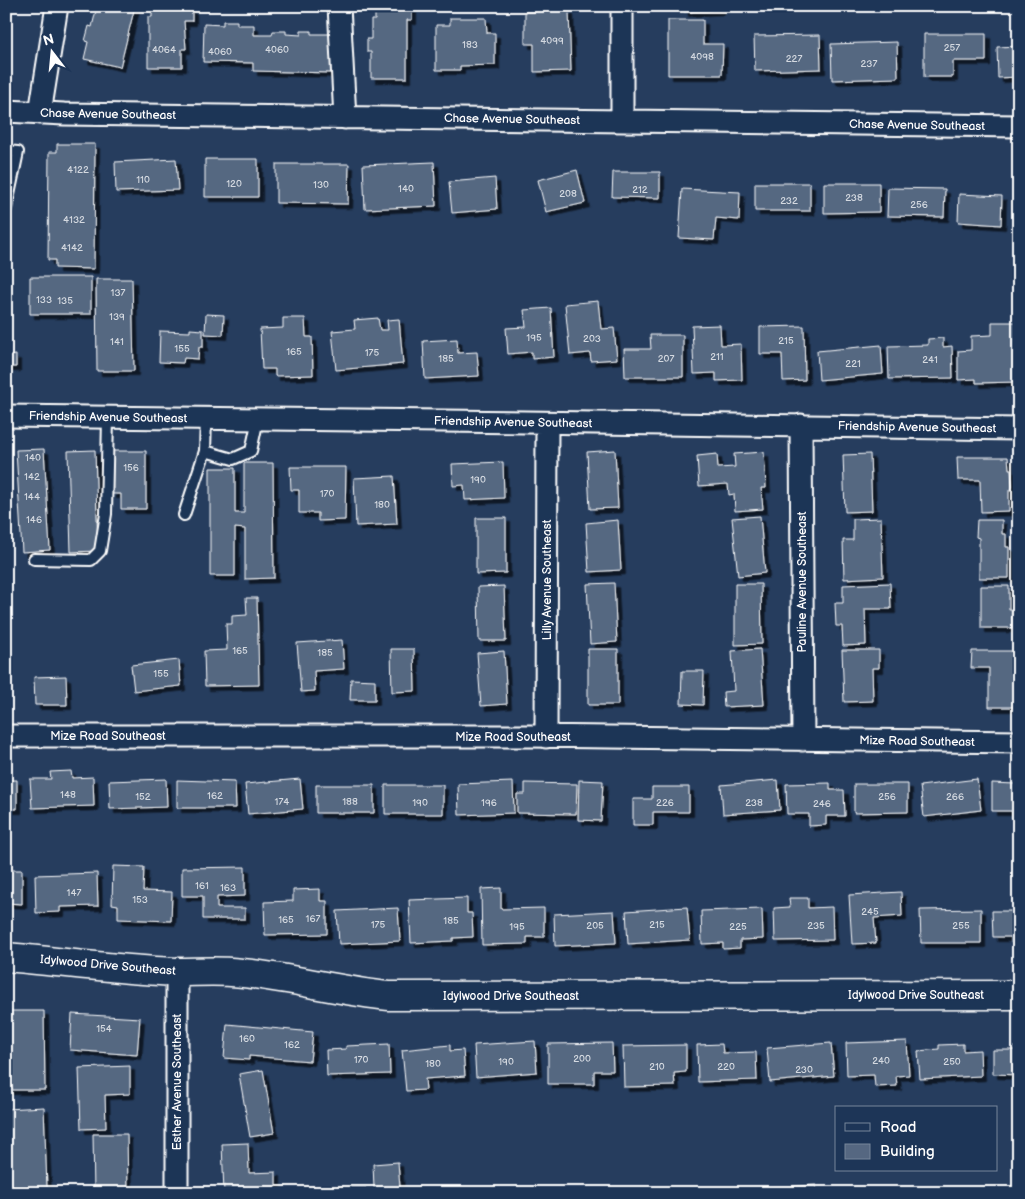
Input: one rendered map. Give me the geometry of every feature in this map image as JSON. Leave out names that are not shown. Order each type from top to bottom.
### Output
[{"type":"street","points":[[40,113],[57,6]]},
{"type":"street","points":[[339,6],[345,118]]},
{"type":"street","points":[[622,6],[622,121]]},
{"type":"street","name":"Chase Avenue Southeast","points":[[6,111],[345,118],[1019,126]]},
{"type":"street","name":"Friendship Avenue Southeast","points":[[6,416],[547,423],[801,424],[1019,429]]},
{"type":"street","name":"Lilly Avenue Southeast","points":[[546,737],[547,423]]},
{"type":"street","name":"Pauline Avenue Southeast","points":[[801,424],[803,740]]},
{"type":"street","name":"Mize Road Southeast","points":[[6,736],[546,737],[1019,742]]},
{"type":"street","name":"Idylwood Drive Southeast","points":[[6,956],[177,972],[230,972],[258,975],[359,994],[389,996],[1019,995]]},
{"type":"street","name":"Esther Avenue Southeast","points":[[176,1193],[177,972]]},
{"type":"lane","points":[[6,151],[18,152],[6,209]]},
{"type":"lane","points":[[34,559],[91,560],[100,550],[106,514],[108,417]]},
{"type":"lane","points":[[184,515],[205,451],[206,418]]},
{"type":"lane","points":[[205,451],[233,459],[251,451],[258,419]]},
{"type":"building","points":[[97,6],[135,6],[120,67],[84,59],[88,42],[85,41],[89,26],[92,27]]},
{"type":"building","points":[[152,6],[189,6],[189,10],[192,10],[192,21],[184,21],[186,49],[182,49],[182,67],[148,67],[148,17],[152,17]]},
{"type":"building","points":[[375,6],[412,6],[412,20],[407,20],[407,78],[371,78],[371,52],[367,52],[367,39],[371,39],[371,20],[375,20]]},
{"type":"building","points":[[684,6],[720,6],[720,10],[684,12]]},
{"type":"building","points":[[569,11],[571,71],[534,72],[534,44],[525,44],[525,12]]},
{"type":"building","points":[[450,18],[486,18],[487,33],[495,33],[495,65],[460,66],[460,70],[436,70],[436,25],[450,25]]},
{"type":"building","points":[[668,20],[703,20],[703,44],[723,44],[722,75],[668,75]]},
{"type":"building","points":[[223,21],[237,21],[237,25],[254,25],[254,35],[272,35],[273,31],[286,31],[286,34],[301,35],[301,31],[311,31],[311,34],[332,34],[331,73],[253,71],[253,63],[203,62],[204,24],[223,25]]},
{"type":"building","points":[[924,34],[986,34],[986,61],[953,61],[953,77],[924,77]]},
{"type":"building","points":[[820,35],[821,69],[755,71],[754,36]]},
{"type":"building","points":[[897,42],[898,78],[832,80],[831,44]]},
{"type":"building","points":[[1019,46],[1019,77],[998,78],[997,47]]},
{"type":"building","points":[[57,144],[95,144],[94,269],[55,268],[55,260],[48,260],[49,152],[57,152]]},
{"type":"building","points":[[176,159],[178,190],[116,192],[115,162]]},
{"type":"building","points":[[205,159],[258,159],[258,197],[205,197]]},
{"type":"building","points":[[434,162],[436,206],[365,209],[363,165]]},
{"type":"building","points":[[276,164],[349,164],[348,204],[276,203]]},
{"type":"building","points":[[577,170],[585,203],[546,212],[538,180]]},
{"type":"building","points":[[613,172],[660,172],[660,198],[612,197]]},
{"type":"building","points":[[495,178],[497,209],[452,213],[449,182]]},
{"type":"building","points":[[755,183],[810,183],[810,211],[755,211]]},
{"type":"building","points":[[824,183],[879,183],[879,212],[824,213]]},
{"type":"building","points":[[888,188],[945,189],[944,217],[887,216]]},
{"type":"building","points":[[682,189],[740,192],[739,220],[716,218],[714,240],[679,238]]},
{"type":"building","points":[[959,194],[1002,196],[1001,225],[958,222]]},
{"type":"building","points":[[30,277],[91,277],[91,314],[30,314]]},
{"type":"building","points":[[96,279],[132,279],[134,371],[97,371]]},
{"type":"building","points":[[598,301],[601,329],[614,328],[617,359],[591,361],[590,353],[570,355],[565,304]]},
{"type":"building","points":[[551,308],[554,357],[532,359],[532,352],[508,354],[506,328],[526,327],[524,310]]},
{"type":"building","points":[[206,314],[224,315],[223,335],[205,334]]},
{"type":"building","points":[[283,318],[305,318],[306,337],[312,337],[313,375],[275,376],[275,369],[262,369],[260,329],[283,328]]},
{"type":"building","points":[[378,318],[380,330],[388,330],[387,320],[399,319],[403,364],[336,370],[332,331],[355,329],[354,320]]},
{"type":"building","points":[[992,322],[1019,322],[1019,382],[976,383],[976,379],[958,380],[958,351],[971,350],[971,336],[992,335]]},
{"type":"building","points":[[720,325],[721,345],[741,344],[742,380],[716,381],[716,373],[694,374],[692,326]]},
{"type":"building","points":[[804,326],[805,380],[783,381],[782,354],[760,354],[760,327]]},
{"type":"building","points":[[190,329],[203,330],[203,347],[199,347],[198,359],[184,358],[183,363],[159,362],[160,331],[190,332]]},
{"type":"building","points":[[650,335],[683,335],[683,377],[625,377],[624,349],[651,349]]},
{"type":"building","points":[[943,338],[943,347],[952,346],[953,378],[889,379],[888,346],[928,345],[928,339]]},
{"type":"building","points":[[457,339],[458,353],[477,352],[479,376],[425,379],[423,341]]},
{"type":"building","points":[[881,345],[883,374],[819,380],[817,351]]},
{"type":"building","points":[[16,355],[16,367],[6,367],[6,356]]},
{"type":"building","points":[[44,449],[50,550],[22,552],[16,450]]},
{"type":"building","points":[[95,450],[98,551],[71,552],[68,451]]},
{"type":"building","points":[[615,450],[618,508],[590,509],[587,452]]},
{"type":"building","points":[[112,451],[146,451],[146,509],[121,509],[121,494],[112,494]]},
{"type":"building","points":[[764,452],[766,488],[761,488],[763,509],[735,511],[734,494],[729,495],[728,484],[699,486],[697,456],[717,454],[718,468],[735,467],[734,454]]},
{"type":"building","points":[[870,454],[872,511],[845,512],[843,455]]},
{"type":"building","points":[[957,457],[1008,457],[1012,487],[1009,490],[1009,511],[981,512],[980,480],[958,480]]},
{"type":"building","points":[[503,462],[504,498],[465,500],[464,485],[453,486],[452,464]]},
{"type":"building","points":[[244,463],[273,463],[274,578],[245,579],[245,529],[235,528],[235,576],[210,576],[210,468],[235,468],[235,513],[244,513]]},
{"type":"building","points":[[290,467],[346,467],[345,520],[318,521],[318,513],[299,513],[299,490],[291,490]]},
{"type":"building","points":[[394,476],[397,524],[356,526],[354,478]]},
{"type":"building","points":[[760,516],[765,573],[738,576],[732,518]]},
{"type":"building","points":[[476,518],[506,518],[506,573],[476,574]]},
{"type":"building","points":[[881,518],[883,577],[844,579],[843,540],[853,540],[853,519]]},
{"type":"building","points":[[618,520],[621,570],[589,572],[586,523]]},
{"type":"building","points":[[977,520],[1002,520],[1002,534],[1006,534],[1006,547],[1009,547],[1009,578],[979,578],[979,538],[976,537]]},
{"type":"building","points":[[614,583],[617,642],[590,644],[587,584]]},
{"type":"building","points":[[890,583],[891,609],[865,609],[866,645],[843,646],[842,626],[836,626],[835,603],[843,603],[843,585]]},
{"type":"building","points":[[735,584],[761,584],[762,644],[735,645]]},
{"type":"building","points":[[504,586],[506,641],[479,641],[478,587]]},
{"type":"building","points":[[981,586],[1009,586],[1009,609],[1012,609],[1012,628],[981,628]]},
{"type":"building","points":[[246,598],[257,598],[259,685],[205,686],[204,651],[227,650],[226,624],[232,624],[232,616],[247,615]]},
{"type":"building","points":[[342,640],[344,669],[314,671],[315,691],[301,692],[297,643]]},
{"type":"building","points":[[391,649],[414,649],[415,691],[392,692]]},
{"type":"building","points":[[588,649],[618,649],[618,705],[588,705]]},
{"type":"building","points":[[760,649],[764,705],[724,707],[723,692],[734,691],[732,651]]},
{"type":"building","points":[[842,650],[879,650],[879,668],[872,668],[873,701],[844,702]]},
{"type":"building","points":[[504,651],[507,704],[481,706],[477,653]]},
{"type":"building","points":[[972,651],[1017,651],[1017,707],[989,707],[989,668],[971,668]]},
{"type":"building","points":[[179,660],[181,686],[134,691],[131,665]]},
{"type":"building","points":[[682,671],[704,671],[703,705],[681,704]]},
{"type":"building","points":[[66,676],[67,705],[35,705],[34,677]]},
{"type":"building","points":[[351,679],[375,680],[375,700],[350,700]]},
{"type":"building","points":[[71,771],[72,778],[93,777],[94,806],[32,808],[30,779],[51,779],[50,772]]},
{"type":"building","points":[[166,779],[167,807],[110,809],[109,781]]},
{"type":"building","points":[[300,779],[303,809],[248,814],[245,784]]},
{"type":"building","points":[[977,779],[981,810],[924,817],[920,786]]},
{"type":"building","points":[[6,780],[17,780],[17,809],[6,809]]},
{"type":"building","points":[[177,780],[235,782],[236,808],[177,808]]},
{"type":"building","points":[[579,780],[603,781],[601,821],[578,820]]},
{"type":"building","points":[[778,780],[780,810],[723,814],[721,785]]},
{"type":"building","points":[[513,782],[514,813],[459,815],[458,784]]},
{"type":"building","points":[[1015,782],[1019,782],[1019,818],[1012,818],[1012,811],[992,811],[992,783],[1015,784]]},
{"type":"building","points":[[525,783],[577,784],[576,814],[517,813],[517,794],[525,794]]},
{"type":"building","points":[[830,783],[830,790],[844,790],[845,816],[826,816],[826,825],[809,826],[809,814],[787,814],[786,784]]},
{"type":"building","points":[[854,784],[908,784],[908,812],[854,813]]},
{"type":"building","points":[[316,785],[374,785],[374,813],[316,813]]},
{"type":"building","points":[[385,785],[443,785],[443,814],[385,814]]},
{"type":"building","points":[[652,787],[689,787],[689,812],[653,812],[653,825],[633,825],[633,799],[652,799]]},
{"type":"building","points":[[113,866],[144,867],[143,891],[172,892],[171,921],[118,919],[118,905],[112,904]]},
{"type":"building","points":[[245,867],[245,896],[217,897],[217,908],[245,908],[245,919],[203,919],[203,896],[182,896],[182,868]]},
{"type":"building","points":[[6,870],[22,870],[22,904],[6,903]]},
{"type":"building","points":[[97,873],[98,906],[60,907],[60,912],[36,913],[35,875]]},
{"type":"building","points":[[501,888],[501,909],[544,908],[544,937],[527,937],[527,944],[482,945],[481,889]]},
{"type":"building","points":[[320,889],[320,901],[327,901],[327,934],[265,935],[264,902],[293,901],[293,890]]},
{"type":"building","points":[[901,892],[902,916],[874,918],[876,943],[852,944],[849,895]]},
{"type":"building","points":[[467,898],[467,913],[472,913],[473,937],[453,938],[453,941],[411,943],[409,900]]},
{"type":"building","points":[[789,898],[808,898],[808,908],[832,907],[833,940],[775,941],[774,908],[790,907]]},
{"type":"building","points":[[687,907],[690,940],[628,944],[626,911]]},
{"type":"building","points":[[398,908],[400,941],[339,944],[337,911]]},
{"type":"building","points":[[762,909],[763,939],[740,940],[740,948],[723,949],[723,943],[702,944],[701,911]]},
{"type":"building","points":[[981,909],[981,943],[921,943],[920,910]]},
{"type":"building","points":[[614,911],[616,943],[555,946],[554,914]]},
{"type":"building","points":[[992,911],[1019,911],[1019,943],[1011,943],[1011,937],[993,937]]},
{"type":"building","points":[[6,1011],[44,1011],[45,1090],[6,1090]]},
{"type":"building","points":[[72,1014],[140,1018],[137,1055],[70,1050]]},
{"type":"building","points":[[227,1024],[313,1032],[310,1061],[249,1056],[249,1060],[224,1058]]},
{"type":"building","points":[[535,1041],[537,1072],[476,1077],[474,1045]]},
{"type":"building","points":[[907,1041],[909,1075],[896,1076],[897,1086],[875,1087],[874,1075],[847,1076],[846,1043]]},
{"type":"building","points":[[612,1043],[613,1071],[594,1071],[594,1084],[548,1084],[548,1044]]},
{"type":"building","points":[[831,1043],[834,1076],[770,1082],[767,1048]]},
{"type":"building","points":[[389,1044],[390,1074],[327,1076],[326,1050],[346,1049],[346,1046]]},
{"type":"building","points":[[722,1044],[723,1053],[756,1052],[757,1080],[698,1082],[697,1045]]},
{"type":"building","points":[[963,1044],[963,1051],[980,1050],[981,1076],[920,1079],[918,1051],[939,1049],[939,1045]]},
{"type":"building","points":[[450,1045],[450,1051],[463,1050],[465,1076],[425,1079],[426,1090],[406,1091],[402,1050]]},
{"type":"building","points":[[686,1045],[686,1072],[674,1073],[675,1086],[624,1087],[623,1046]]},
{"type":"building","points":[[1015,1046],[1019,1046],[1019,1075],[993,1074],[993,1050],[1015,1050]]},
{"type":"building","points":[[130,1066],[130,1094],[105,1095],[106,1128],[81,1129],[79,1068]]},
{"type":"building","points":[[263,1070],[274,1133],[250,1137],[239,1074]]},
{"type":"building","points":[[44,1107],[47,1188],[7,1189],[6,1109]]},
{"type":"building","points":[[93,1134],[127,1134],[128,1193],[94,1193]]},
{"type":"building","points":[[248,1143],[249,1173],[276,1172],[276,1193],[224,1193],[222,1144]]},
{"type":"building","points":[[398,1162],[400,1187],[374,1188],[373,1164]]},
{"type":"building","points":[[816,1185],[816,1193],[764,1193],[763,1188]]},
{"type":"building","points":[[351,1188],[366,1188],[366,1193],[352,1193]]}]
